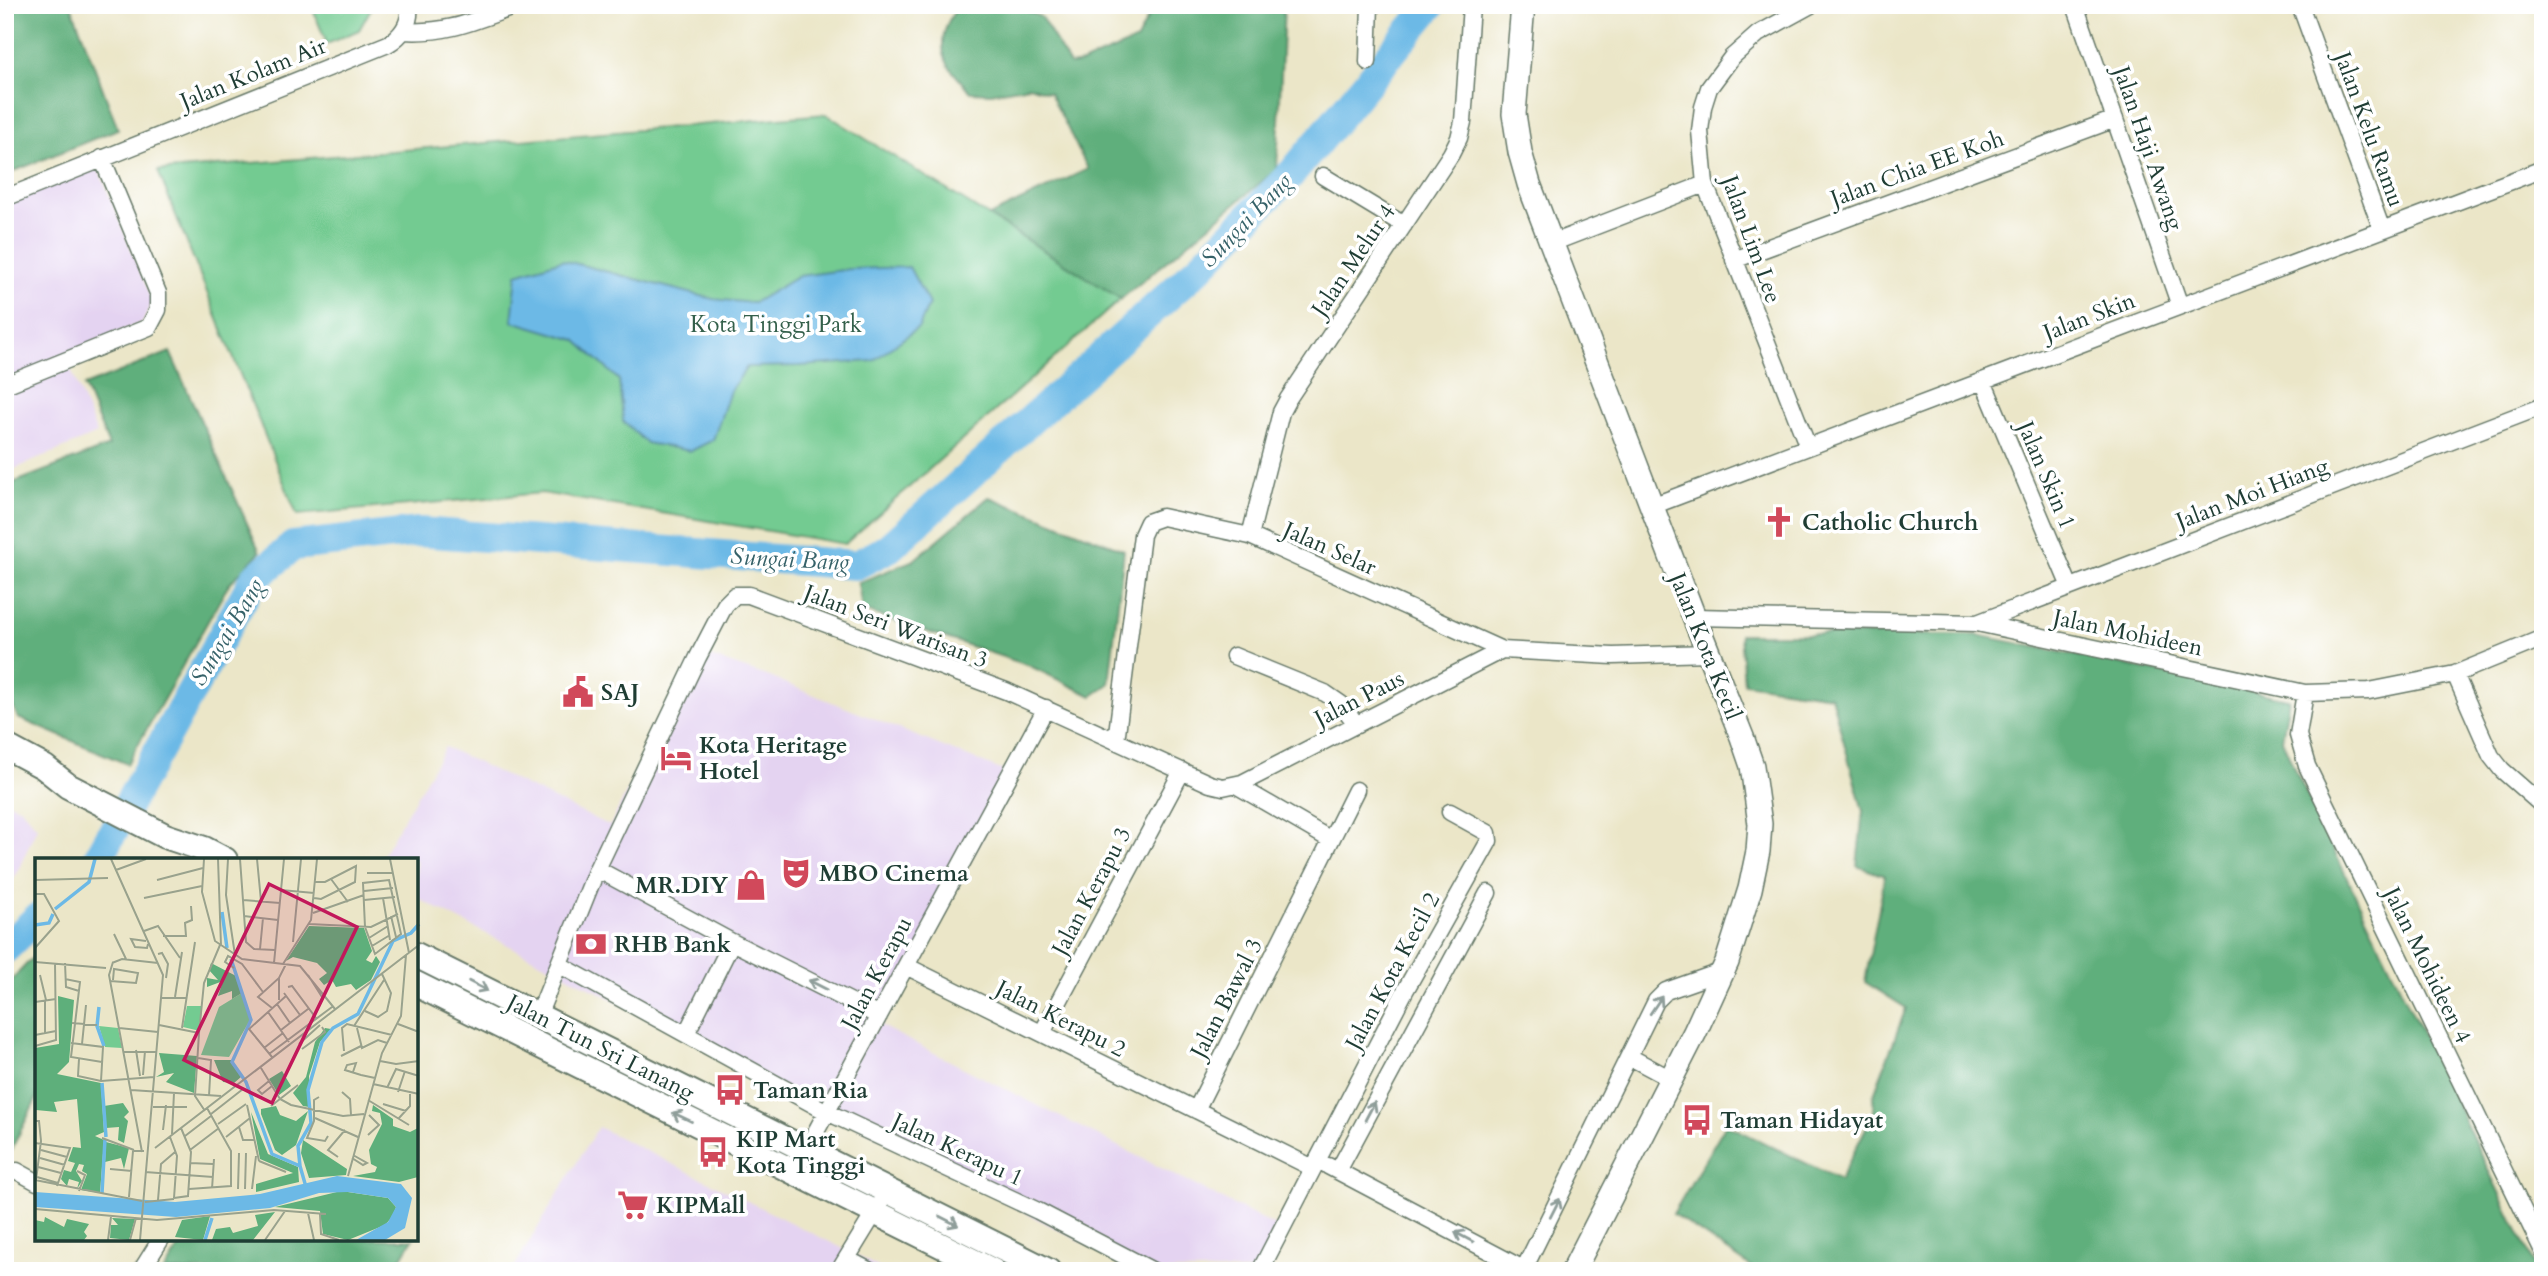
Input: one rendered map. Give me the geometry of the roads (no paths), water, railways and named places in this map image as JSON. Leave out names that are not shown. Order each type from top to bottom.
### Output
[{"type":"main road","points":[[5,746],[44,767],[68,786],[165,836],[223,858]]},
{"type":"main road","points":[[5,765],[38,779],[68,786]]},
{"type":"main road","points":[[165,836],[180,858]]},
{"type":"main road","name":"Jalan Tun Sri Lanang","points":[[418,956],[806,1150],[882,1202],[993,1271]]},
{"type":"main road","name":"Jalan Tun Sri Lanang","points":[[418,985],[882,1202],[1048,1271]]},
{"type":"street","points":[[409,5],[408,22],[403,31],[428,33],[446,31],[519,5]]},
{"type":"street","points":[[1368,62],[1370,5]]},
{"type":"street","name":"Jalan Melur 4","points":[[1250,536],[1281,412],[1459,138],[1463,122],[1471,5]]},
{"type":"street","name":"Jalan Kota Kecil","points":[[1523,5],[1514,114],[1529,184],[1752,766],[1760,824],[1751,889],[1723,971],[1573,1271]]},
{"type":"street","name":"Jalan Lim Lee","points":[[1808,447],[1705,184],[1700,131],[1709,88],[1732,57],[1758,34],[1811,5]]},
{"type":"street","name":"Jalan Haji Awang","points":[[2075,5],[2180,306]]},
{"type":"street","name":"Jalan Kelu Ramu","points":[[2300,5],[2382,230]]},
{"type":"street","name":"Jalan Kolam Air","points":[[5,198],[378,48],[396,39],[403,31]]},
{"type":"street","name":"Jalan Chia EE Koh","points":[[1734,260],[2115,120]]},
{"type":"street","points":[[5,385],[149,327],[158,310],[158,293],[102,158]]},
{"type":"street","name":"Jalan Skin","points":[[1652,506],[2543,169]]},
{"type":"street","points":[[1323,176],[1404,225]]},
{"type":"street","points":[[1552,243],[1705,184]]},
{"type":"street","name":"Jalan Skin 1","points":[[1983,381],[2070,587]]},
{"type":"street","name":"Jalan Moi Hiang","points":[[1977,623],[2543,406]]},
{"type":"street","name":"Jalan Selar","points":[[1116,741],[1144,528],[1154,519],[1169,517],[1250,536],[1502,650],[1613,656],[1708,653]]},
{"type":"street","name":"Jalan Seri Warisan 3","points":[[538,1016],[597,869],[698,657],[725,605],[735,595],[749,595],[1045,708],[1216,785],[1236,785]]},
{"type":"street","name":"Jalan Mohideen","points":[[1693,617],[1977,623],[2305,693],[2369,691],[2455,674],[2543,638]]},
{"type":"street","name":"Jalan Paus","points":[[1236,785],[1502,650]]},
{"type":"street","points":[[1234,656],[1325,693],[1340,704],[1357,724]]},
{"type":"street","points":[[2455,674],[2491,756],[2502,770],[2543,806]]},
{"type":"street","name":"Jalan Mohideen 4","points":[[2305,693],[2298,736],[2307,766],[2542,1244]]},
{"type":"street","name":"Jalan Kerapu","points":[[806,1150],[1045,708]]},
{"type":"street","name":"Jalan Kerapu 3","points":[[1042,1033],[1182,771]]},
{"type":"street","points":[[1236,785],[1331,840]]},
{"type":"street","name":"Jalan Bawal 3","points":[[1196,1110],[1356,790]]},
{"type":"street","name":"Jalan Kota Kecil 2","points":[[1316,1164],[1406,989],[1489,841],[1488,834],[1450,813]]},
{"type":"street","points":[[597,869],[732,942],[879,1016]]},
{"type":"street","points":[[1338,1171],[1488,893]]},
{"type":"street","points":[[686,1034],[732,942]]},
{"type":"street","name":"Jalan Kerapu 1","points":[[560,965],[827,1112],[1038,1211],[1153,1271]]},
{"type":"street","name":"Jalan Kerapu 2","points":[[905,966],[1196,1110]]},
{"type":"street","points":[[1196,1110],[1316,1164],[1338,1171],[1526,1270],[1656,1001],[1666,991],[1723,971]]},
{"type":"street","points":[[1630,1057],[1671,1079]]},
{"type":"street","points":[[1261,1271],[1316,1164]]},
{"type":"street","points":[[17,1171],[35,1181]]},
{"type":"street","points":[[870,1271],[843,1265],[882,1202]]},
{"type":"street","points":[[141,1271],[154,1241]]},
{"type":"water","points":[[562,260],[713,299],[753,303],[799,276],[850,269],[909,267],[929,304],[919,327],[873,361],[747,367],[730,391],[713,440],[691,451],[646,443],[623,421],[619,380],[576,340],[512,321],[517,274]]},
{"type":"waterway","name":"Sungai Bang","points":[[98,858],[254,579],[293,546],[419,532],[856,565],[889,548],[1198,269],[1293,172],[1431,5]]},
{"type":"waterway","name":"Sungai Bang","points":[[5,949],[35,920]]},
{"type":"place","name":"Catholic Church","points":[[1779,522]]},
{"type":"place","name":"SAJ","points":[[578,692]]},
{"type":"place","name":"Kota Heritage Hotel","points":[[676,758]]},
{"type":"place","name":"MBO Cinema","points":[[796,873]]},
{"type":"place","name":"MR.DIY","points":[[751,885]]},
{"type":"place","name":"RHB Bank","points":[[591,944]]},
{"type":"place","name":"Taman Ria","points":[[730,1090]]},
{"type":"place","name":"Taman Hidayat","points":[[1697,1120]]},
{"type":"place","name":"KIP Mart Kota Tinggi","points":[[713,1152]]},
{"type":"place","name":"KIPMall","points":[[633,1205]]},
{"type":"park label","name":"Kota Tinggi Park","points":[[776,324]]}]
